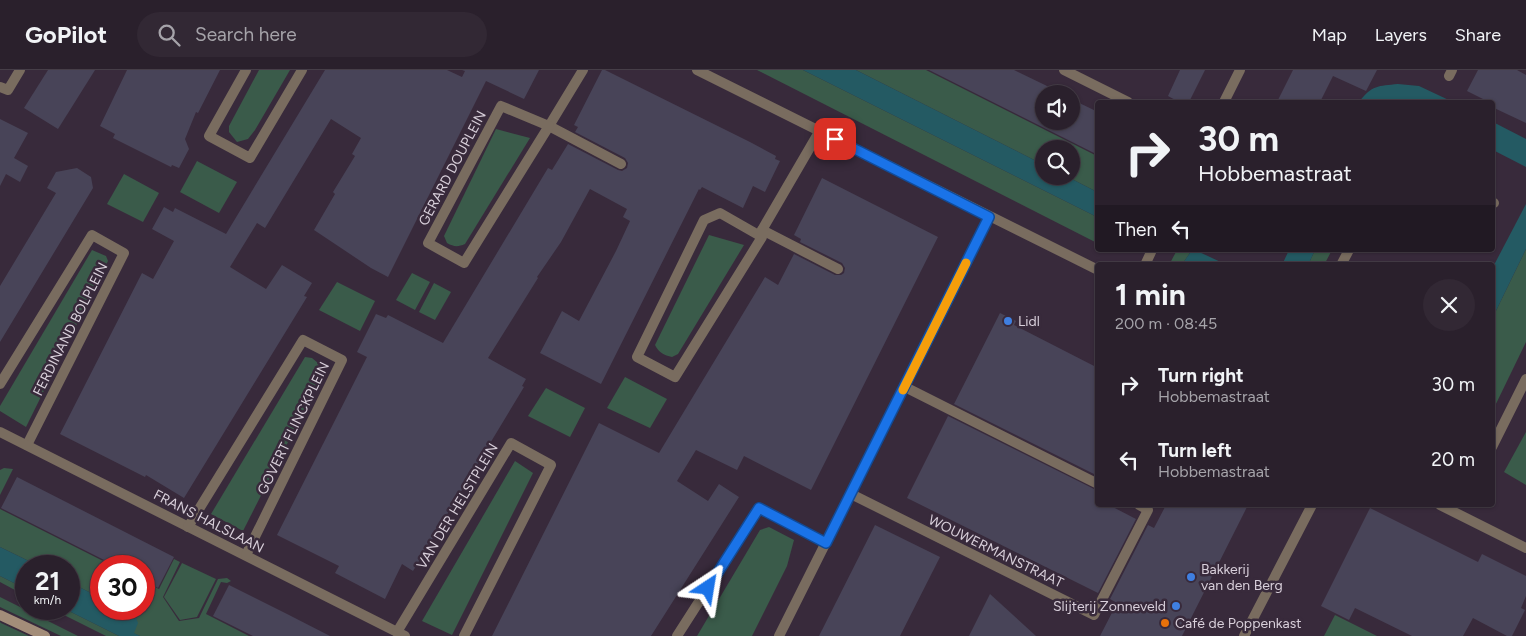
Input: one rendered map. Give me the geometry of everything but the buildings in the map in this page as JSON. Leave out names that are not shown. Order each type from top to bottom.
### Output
[{"type":"main road","points":[[0,614],[45,636]]},
{"type":"street","points":[[0,87],[8,90],[20,70]]},
{"type":"street","points":[[246,70],[209,136],[250,158],[302,70]]},
{"type":"street","name":"GERARD DOUPLEIN","points":[[583,70],[549,126],[464,263],[428,243],[501,106],[549,126],[621,164]]},
{"type":"street","points":[[698,70],[1095,269]]},
{"type":"street","points":[[1064,70],[1124,100]]},
{"type":"street","points":[[1225,100],[1240,70]]},
{"type":"street","points":[[819,132],[762,234],[675,377],[637,356],[704,220],[720,213],[762,234],[838,269]]},
{"type":"street","points":[[779,636],[989,217]]},
{"type":"street","name":"FERDINAND BOLPLEIN","points":[[0,384],[92,235],[124,253],[27,445]]},
{"type":"street","name":"GOVERT FLINCKPLEIN","points":[[188,527],[303,340],[342,360],[246,555]]},
{"type":"street","points":[[1495,441],[1526,379]]},
{"type":"street","points":[[905,387],[1095,482]]},
{"type":"street","name":"FRANS HALSLAAN","points":[[0,432],[401,634]]},
{"type":"street","name":"VAN DER HELSTPLEIN","points":[[401,634],[512,442],[551,465],[464,636]]},
{"type":"street","name":"WOUWERMANSTRAAT","points":[[851,494],[1094,615],[1148,510],[1143,507]]},
{"type":"street","points":[[1244,636],[1311,507]]},
{"type":"street","points":[[1448,507],[1461,510],[1526,548]]},
{"type":"street","points":[[677,636],[759,508],[826,543]]},
{"type":"shaded area","points":[[259,70],[290,70],[255,130],[248,139],[237,142],[229,132],[229,126]]},
{"type":"shaded area","points":[[757,70],[803,70],[1095,216],[1095,242]]},
{"type":"shaded area","points":[[803,70],[856,70],[1035,160],[1035,185],[1080,185],[1080,183],[1095,191],[1095,216]]},
{"type":"shaded area","points":[[856,70],[926,70],[1035,125],[1035,130],[1045,130],[1065,140],[1035,140],[1035,160]]},
{"type":"shaded area","points":[[1385,85],[1419,86],[1449,100],[1361,100],[1372,89]]},
{"type":"shaded area","points":[[1495,123],[1526,139],[1526,167],[1495,151]]},
{"type":"shaded area","points":[[496,129],[530,138],[465,244],[458,246],[447,243],[444,236]]},
{"type":"shaded area","points":[[1080,147],[1095,155],[1095,191],[1080,183]]},
{"type":"shaded area","points":[[197,161],[237,182],[219,213],[180,192]]},
{"type":"shaded area","points":[[124,174],[159,193],[143,222],[107,204]]},
{"type":"shaded area","points":[[1526,204],[1526,249],[1495,313],[1495,263]]},
{"type":"shaded area","points":[[709,235],[744,245],[678,354],[672,357],[660,352],[655,345]]},
{"type":"shaded area","points":[[1526,249],[1526,342],[1495,406],[1495,313]]},
{"type":"shaded area","points":[[92,250],[106,256],[108,261],[26,427],[0,411],[0,406]]},
{"type":"shaded area","points":[[1176,252],[1191,252],[1184,262],[1171,262]]},
{"type":"shaded area","points":[[1191,252],[1199,252],[1221,262],[1184,262]]},
{"type":"shaded area","points":[[1288,252],[1314,252],[1309,262],[1283,262]]},
{"type":"shaded area","points":[[1314,252],[1331,252],[1326,262],[1309,262]]},
{"type":"shaded area","points":[[412,273],[430,282],[415,310],[396,300]]},
{"type":"shaded area","points":[[337,282],[375,301],[360,331],[319,310]]},
{"type":"shaded area","points":[[434,283],[451,292],[435,320],[419,312]]},
{"type":"shaded area","points":[[305,357],[312,358],[325,369],[243,531],[211,514]]},
{"type":"shaded area","points":[[625,377],[667,399],[650,428],[607,408]]},
{"type":"shaded area","points":[[546,388],[585,408],[570,437],[528,416]]},
{"type":"shaded area","points":[[1526,432],[1526,485],[1504,472]]},
{"type":"shaded area","points":[[515,461],[533,473],[452,635],[422,621]]},
{"type":"shaded area","points":[[4,468],[13,469],[0,495],[0,470]]},
{"type":"shaded area","points":[[0,509],[91,555],[90,592],[80,588],[80,555],[16,555],[0,547]]},
{"type":"shaded area","points":[[769,527],[794,540],[787,566],[752,636],[697,636],[760,530]]},
{"type":"shaded area","points":[[0,547],[16,555],[15,584],[0,576]]},
{"type":"shaded area","points":[[174,559],[180,562],[163,597],[179,621],[199,618],[218,579],[227,578],[231,581],[227,583],[221,582],[206,614],[249,636],[140,636],[133,633],[134,620],[155,620],[155,587],[159,589]]},
{"type":"shaded area","points":[[182,563],[216,579],[197,617],[180,620],[164,597]]},
{"type":"shaded area","points":[[0,576],[15,584],[15,590],[0,582]]},
{"type":"shaded area","points":[[80,588],[90,592],[90,620],[137,620],[138,623],[134,633],[140,636],[119,636],[80,616]]},
{"type":"shaded area","points":[[0,597],[15,604],[15,614],[0,607]]},
{"type":"shaded area","points":[[1335,615],[1377,636],[1324,636]]},
{"type":"shaded area","points":[[80,616],[119,636],[106,636],[74,620],[80,620]]},
{"type":"shaded area","points":[[27,620],[46,620],[78,636],[61,636]]},
{"type":"shaded area","points":[[1,623],[29,636],[0,636]]},
{"type":"slow traffic","points":[[903,390],[966,263]]},
{"type":"place","name":"Lidl","points":[[1008,321]]},
{"type":"place","name":"Bakkerij van den Berg","points":[[1191,577]]},
{"type":"place","name":"Slijterij Zonneveld","points":[[1176,606]]},
{"type":"place","name":"Café de Poppenkast","points":[[1165,623]]},
{"type":"route","points":[[708,588],[759,508],[826,543],[989,217],[835,139]]}]
